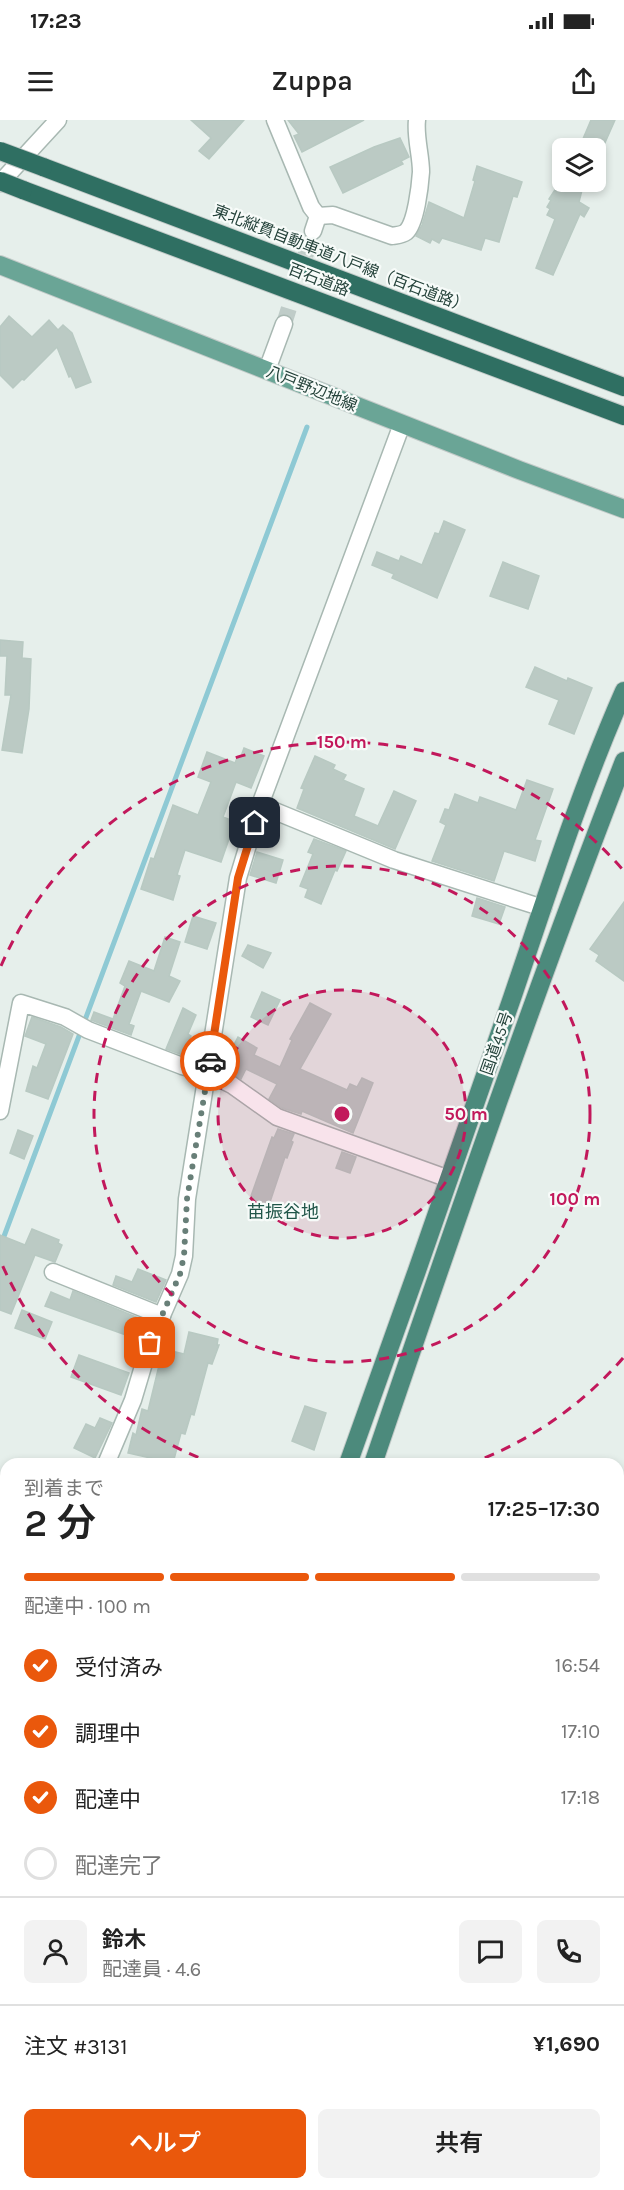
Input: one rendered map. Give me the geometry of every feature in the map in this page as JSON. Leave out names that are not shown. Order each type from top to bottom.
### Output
[{"type":"highway","name":"東北縦貫自動車道八戸線（百石道路）","points":[[0,151],[624,387]]},
{"type":"highway","name":"百石道路","points":[[0,182],[624,416]]},
{"type":"highway","name":"国道45号","points":[[350,1458],[543,908],[605,735],[624,692]]},
{"type":"highway","name":"国道45号","points":[[375,1458],[579,878],[624,761]]},
{"type":"main road","name":"八戸野辺地線","points":[[0,265],[624,509]]},
{"type":"street","points":[[0,182],[58,120]]},
{"type":"street","points":[[275,120],[311,207],[315,224],[333,215],[392,236],[402,235],[408,230],[416,202],[421,172],[417,120]]},
{"type":"street","points":[[267,370],[284,324]]},
{"type":"street","points":[[109,1458],[133,1400],[150,1343],[180,1274],[184,1256],[187,1199],[238,878],[260,805],[402,424]]},
{"type":"street","points":[[260,805],[394,860],[543,908]]},
{"type":"street","points":[[0,1111],[21,1003],[65,1017],[88,1030],[182,1066],[208,1073],[232,1085],[277,1117],[358,1144],[449,1179]]},
{"type":"street","points":[[53,1272],[162,1316]]},
{"type":"building","points":[[191,120],[244,120],[209,159],[199,151],[211,138]]},
{"type":"building","points":[[288,120],[364,120],[302,152],[294,136],[299,134]]},
{"type":"building","points":[[591,120],[615,120],[606,140],[606,138],[583,138]]},
{"type":"building","points":[[400,138],[409,157],[401,161],[403,164],[343,193],[330,167]]},
{"type":"building","points":[[477,166],[522,182],[517,197],[513,196],[499,242],[485,238],[481,250],[442,238],[439,243],[432,239],[430,243],[416,236],[429,202],[464,218]]},
{"type":"building","points":[[554,192],[582,192],[579,202],[589,208],[584,217],[580,214],[553,275],[536,268],[555,219],[547,215],[550,209],[547,207],[551,200],[549,199]]},
{"type":"building","points":[[9,316],[32,337],[49,320],[58,330],[63,325],[72,333],[91,382],[76,388],[57,347],[13,388],[0,375],[0,327]]},
{"type":"building","points":[[444,521],[465,530],[437,598],[392,578],[394,574],[372,565],[377,552],[399,561],[401,556],[422,565],[435,533],[439,534]]},
{"type":"building","points":[[503,562],[539,576],[528,609],[490,596]]},
{"type":"building","points":[[0,640],[23,642],[22,658],[31,659],[29,709],[22,753],[2,750],[11,695],[5,695],[7,656],[0,656]]},
{"type":"building","points":[[535,667],[567,681],[568,678],[592,688],[574,734],[549,724],[559,700],[526,687]]},
{"type":"building","points":[[244,748],[264,756],[251,788],[236,782],[223,817],[241,824],[235,841],[229,839],[221,862],[185,850],[177,875],[180,876],[173,900],[141,889],[173,805],[198,815],[211,782],[198,777],[207,752],[235,763],[237,758],[240,759]]},
{"type":"building","points":[[315,756],[335,765],[333,769],[346,775],[343,780],[364,789],[354,816],[378,826],[394,791],[416,801],[395,849],[297,808],[304,789],[301,788]]},
{"type":"building","points":[[527,780],[553,789],[535,840],[541,841],[535,861],[504,851],[494,881],[432,861],[446,825],[440,822],[445,809],[449,810],[455,794],[478,803],[480,797],[516,810]]},
{"type":"building","points":[[314,839],[346,851],[337,871],[335,870],[321,904],[305,897],[308,889],[300,886],[313,854],[308,852]]},
{"type":"building","points":[[257,852],[283,860],[276,883],[250,875]]},
{"type":"building","points":[[477,898],[505,907],[499,924],[472,916]]},
{"type":"building","points":[[624,902],[624,981],[596,961],[599,955],[590,949]]},
{"type":"building","points":[[193,916],[216,923],[207,949],[185,942]]},
{"type":"building","points":[[165,937],[180,942],[169,976],[180,981],[169,1002],[141,991],[129,1024],[134,1026],[131,1035],[91,1020],[94,1012],[113,1019],[125,986],[120,983],[129,961],[154,971]]},
{"type":"building","points":[[248,945],[271,953],[263,968],[242,956]]},
{"type":"building","points":[[262,992],[280,1000],[268,1025],[251,1017]]},
{"type":"building","points":[[310,1003],[331,1014],[300,1069],[347,1090],[350,1084],[357,1087],[362,1078],[373,1083],[353,1133],[302,1111],[301,1114],[282,1108],[269,1099],[277,1084],[246,1069],[241,1079],[225,1070],[227,1065],[224,1063],[238,1037],[257,1048],[254,1055],[280,1067],[292,1040],[290,1039]]},
{"type":"building","points":[[183,1008],[196,1015],[183,1055],[166,1049]]},
{"type":"building","points":[[32,1017],[61,1027],[73,1034],[48,1099],[26,1091],[33,1066],[37,1068],[46,1044],[25,1036]]},
{"type":"building","points":[[278,1129],[294,1134],[291,1141],[293,1142],[287,1158],[285,1157],[267,1211],[251,1205],[254,1197],[251,1196],[272,1137],[274,1138]]},
{"type":"building","points":[[18,1130],[33,1136],[24,1159],[10,1153]]},
{"type":"building","points":[[342,1152],[356,1157],[350,1173],[336,1168]]},
{"type":"building","points":[[32,1229],[59,1240],[58,1243],[62,1245],[55,1262],[35,1255],[11,1314],[0,1310],[0,1235],[25,1245]]},
{"type":"building","points":[[138,1269],[166,1280],[156,1302],[113,1285],[116,1276],[132,1282]]},
{"type":"building","points":[[73,1291],[148,1322],[140,1340],[45,1306],[51,1292],[70,1300]]},
{"type":"building","points":[[22,1310],[52,1322],[45,1339],[15,1328]]},
{"type":"building","points":[[189,1332],[218,1339],[217,1345],[219,1345],[212,1364],[208,1363],[194,1415],[191,1414],[185,1434],[181,1433],[174,1458],[150,1458],[128,1453],[133,1433],[136,1435],[142,1409],[148,1411],[163,1349],[184,1354]]},
{"type":"building","points":[[79,1355],[129,1373],[121,1395],[71,1377]]},
{"type":"building","points":[[305,1406],[326,1413],[314,1450],[292,1441]]},
{"type":"building","points":[[100,1418],[112,1423],[95,1458],[74,1448],[86,1424],[95,1428]]},
{"type":"waterway","points":[[0,1247],[307,427]]},
{"type":"tunnel","points":[[284,324],[313,231]]},
{"type":"way so far","points":[[150,1343],[180,1274],[184,1256],[187,1199],[210,1061]]},
{"type":"district","name":"苗振谷地","points":[[283,1212]]},
{"type":"route","points":[[210,1061],[238,878],[255,823]]}]
